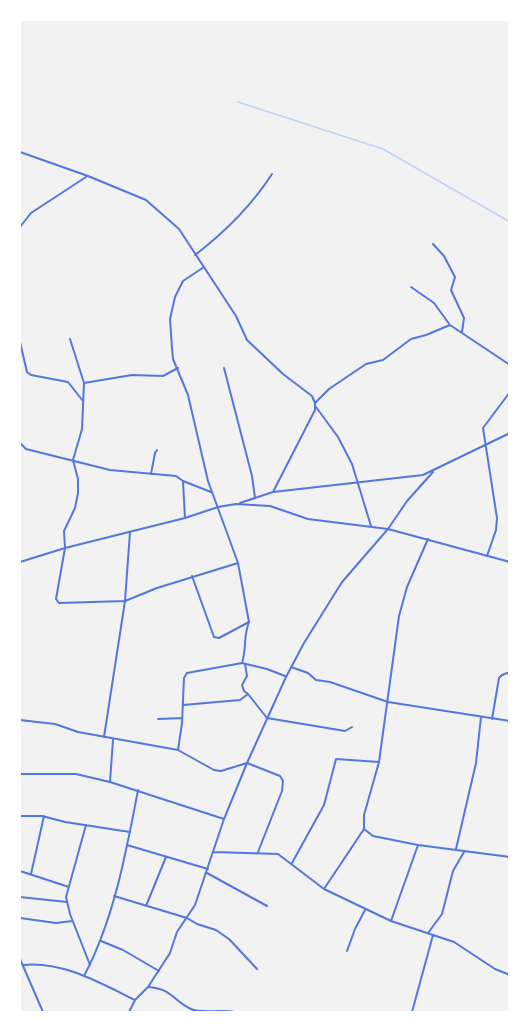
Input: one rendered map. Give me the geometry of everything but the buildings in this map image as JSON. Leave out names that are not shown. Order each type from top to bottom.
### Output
[{"type":"street","points":[[20,152],[146,200],[178,229],[236,316],[247,340],[283,374],[312,396],[315,405],[348,455],[371,526]]},
{"type":"street","points":[[195,255],[217,239],[258,196],[272,174]]},
{"type":"street","points":[[20,227],[30,213],[88,176]]},
{"type":"street","points":[[433,244],[444,256],[455,277],[451,290],[464,318],[462,332]]},
{"type":"street","points":[[204,267],[183,281],[175,297],[170,319],[173,359],[188,395],[211,492],[238,563],[249,622],[245,630],[244,664],[247,676],[242,685],[244,691],[267,718],[345,731],[352,727]]},
{"type":"street","points":[[411,287],[434,303],[450,325],[510,365]]},
{"type":"street","points":[[273,492],[315,405],[329,389],[366,364],[383,360],[411,339],[450,325]]},
{"type":"street","points":[[70,339],[84,382],[82,429],[74,460],[78,478],[78,493],[75,508],[64,531],[65,548],[56,599],[59,603],[125,601],[192,576],[238,563]]},
{"type":"street","points":[[20,342],[27,372],[31,375],[68,381],[83,401]]},
{"type":"street","points":[[84,382],[132,375],[162,376],[178,368]]},
{"type":"street","points":[[224,368],[252,476],[255,498]]},
{"type":"street","points":[[487,556],[496,530],[497,518],[483,428],[510,392]]},
{"type":"street","points":[[20,562],[273,492],[423,475],[510,433]]},
{"type":"street","points":[[20,443],[26,449],[110,470],[176,476],[211,492]]},
{"type":"street","points":[[151,474],[157,450]]},
{"type":"street","points":[[129,1012],[135,1000],[159,971],[170,953],[177,932],[195,905],[224,819],[291,667],[342,582],[433,472]]},
{"type":"street","points":[[183,481],[185,518]]},
{"type":"street","points":[[236,504],[270,506],[323,522],[388,529],[510,562]]},
{"type":"street","points":[[104,737],[125,601],[130,532]]},
{"type":"street","points":[[324,889],[364,829],[364,814],[379,762],[399,616],[407,587],[428,539]]},
{"type":"street","points":[[192,576],[214,637],[219,638],[249,622]]},
{"type":"street","points":[[178,750],[184,678],[187,673],[244,664],[267,669],[286,677]]},
{"type":"street","points":[[291,667],[308,673],[316,680],[330,682],[388,702],[510,722]]},
{"type":"street","points":[[492,719],[499,678],[510,672]]},
{"type":"street","points":[[183,705],[240,700],[248,694]]},
{"type":"street","points":[[456,849],[476,763],[481,717]]},
{"type":"street","points":[[158,719],[182,718]]},
{"type":"street","points":[[20,720],[55,724],[78,732],[178,750],[214,770],[221,771],[247,763],[280,776],[283,781],[282,791],[258,852]]},
{"type":"street","points":[[110,782],[113,739]]},
{"type":"street","points":[[292,863],[324,805],[336,759],[379,762]]},
{"type":"street","points":[[20,774],[76,774],[138,790],[224,819]]},
{"type":"street","points":[[84,976],[100,941],[114,896],[138,790]]},
{"type":"street","points":[[20,816],[44,816],[130,832]]},
{"type":"street","points":[[31,874],[44,816]]},
{"type":"street","points":[[87,825],[69,887],[67,903],[90,965]]},
{"type":"street","points":[[364,829],[373,836],[418,845],[510,857]]},
{"type":"street","points":[[128,840],[131,846]]},
{"type":"street","points":[[127,845],[207,871],[267,906]]},
{"type":"street","points":[[391,921],[418,845]]},
{"type":"street","points":[[213,852],[278,854],[324,889],[391,921],[454,942],[495,969],[510,975]]},
{"type":"street","points":[[428,933],[442,914],[453,871],[465,852]]},
{"type":"street","points":[[146,906],[166,857]]},
{"type":"street","points":[[20,871],[69,887]]},
{"type":"street","points":[[114,896],[187,918],[222,935],[257,969]]},
{"type":"street","points":[[20,897],[67,903]]},
{"type":"street","points":[[347,951],[365,910]]},
{"type":"street","points":[[20,918],[56,922],[72,921]]},
{"type":"street","points":[[412,1012],[433,935]]},
{"type":"street","points":[[100,941],[123,950],[159,971]]},
{"type":"street","points":[[20,959],[43,1012]]},
{"type":"street","points":[[23,965],[48,964],[84,976],[135,1000]]},
{"type":"street","points":[[148,987],[166,991],[189,1009],[234,1012]]},
{"type":"waterway","points":[[238,102],[383,149],[510,222]]}]
